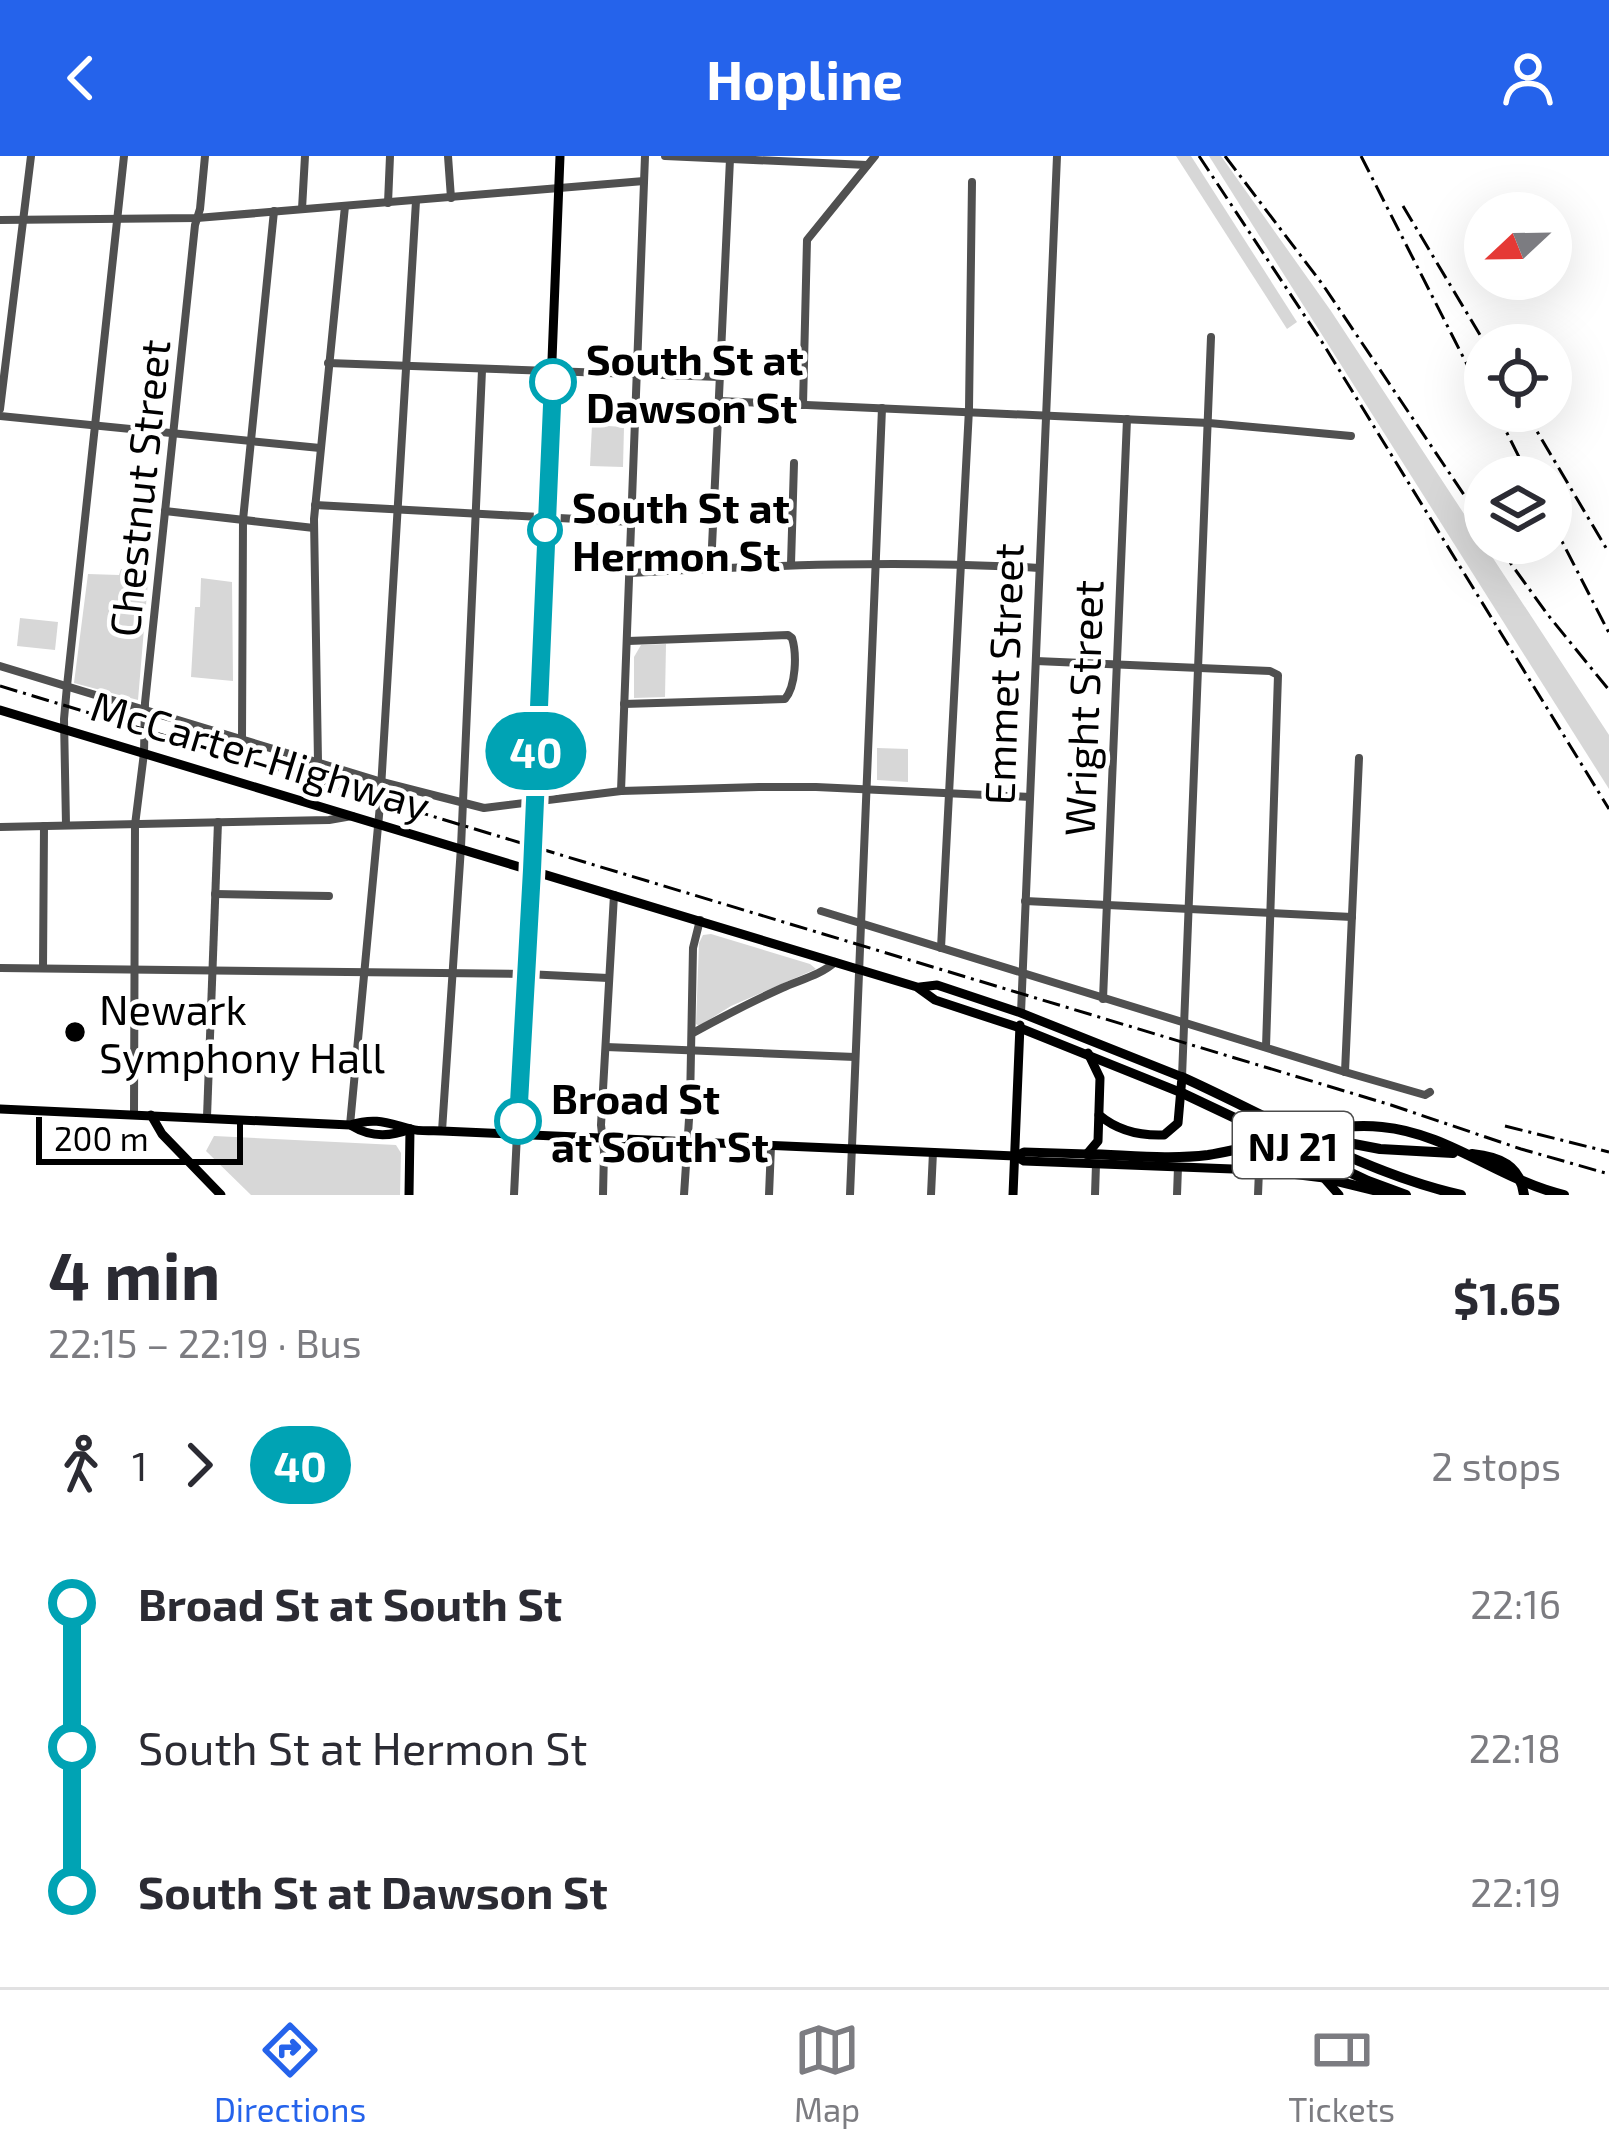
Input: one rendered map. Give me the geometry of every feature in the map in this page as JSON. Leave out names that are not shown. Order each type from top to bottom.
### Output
[{"type":"highway","name":"McCarter Highway","points":[[1182,1077],[1410,1181],[1461,1195]]},
{"type":"highway","name":"McCarter Highway","points":[[1182,1093],[1403,1195]]},
{"type":"highway","points":[[1087,1154],[1172,1157],[1233,1150],[1344,1126],[1385,1127],[1422,1135],[1526,1184],[1564,1195]]},
{"type":"highway","points":[[1314,1140],[1497,1158],[1516,1172],[1524,1195]]},
{"type":"highway","points":[[1324,1178],[1403,1195]]},
{"type":"main road","points":[[517,1134],[560,156]]},
{"type":"main road","name":"McCarter Highway","points":[[0,710],[917,987],[935,1000],[1088,1053],[1182,1093]]},
{"type":"main road","name":"McCarter Highway","points":[[917,987],[938,986],[1021,1013],[1182,1077]]},
{"type":"main road","name":"Emmet Street","points":[[1013,1195],[1021,1013]]},
{"type":"main road","points":[[1015,1156],[1024,1151],[1087,1154],[1098,1141],[1100,1078],[1088,1053]]},
{"type":"main road","points":[[1099,1114],[1124,1130],[1164,1135],[1178,1123],[1182,1077]]},
{"type":"main road","points":[[0,1109],[350,1125],[365,1120],[442,1131],[1258,1170],[1324,1178],[1339,1195]]},
{"type":"main road","points":[[151,1115],[221,1195]]},
{"type":"main road","points":[[409,1195],[410,1129]]},
{"type":"street","points":[[31,156],[0,412],[320,448]]},
{"type":"street","points":[[66,825],[67,686],[124,156]]},
{"type":"street","name":"Chestnut Street","points":[[134,1114],[135,825],[172,433],[205,156]]},
{"type":"street","points":[[302,209],[305,156]]},
{"type":"street","points":[[388,203],[390,156]]},
{"type":"street","points":[[448,156],[452,198]]},
{"type":"street","points":[[620,791],[646,156]]},
{"type":"street","points":[[665,156],[868,165]]},
{"type":"street","points":[[803,405],[807,240],[875,156]]},
{"type":"street","name":"Emmet Street","points":[[1021,1013],[1057,156]]},
{"type":"street","points":[[711,568],[730,159]]},
{"type":"street","points":[[0,220],[197,218],[644,181]]},
{"type":"street","points":[[940,949],[968,412],[972,182]]},
{"type":"street","points":[[350,1125],[382,782],[416,201]]},
{"type":"street","points":[[318,762],[315,505],[345,206]]},
{"type":"street","points":[[242,739],[243,520],[274,211]]},
{"type":"street","points":[[1182,1077],[1211,337]]},
{"type":"street","points":[[328,363],[720,377]]},
{"type":"street","points":[[442,1131],[463,804],[482,370]]},
{"type":"street","points":[[719,401],[1209,423],[1351,436]]},
{"type":"street","points":[[850,1195],[882,408]]},
{"type":"street","name":"Wright Street","points":[[1103,999],[1127,419]]},
{"type":"street","points":[[791,563],[794,463]]},
{"type":"street","points":[[315,505],[633,522]]},
{"type":"street","points":[[165,511],[314,528]]},
{"type":"street","points":[[631,573],[791,563],[1040,568]]},
{"type":"street","points":[[623,704],[785,699],[791,693],[795,647],[788,635],[628,640]]},
{"type":"street","points":[[1036,662],[1277,674],[1280,698],[1266,1048]]},
{"type":"street","points":[[0,666],[382,782],[484,808],[620,791],[787,787],[1030,796]]},
{"type":"street","points":[[1346,1072],[1359,758]]},
{"type":"street","points":[[0,827],[352,816]]},
{"type":"street","points":[[207,1117],[218,822]]},
{"type":"street","points":[[44,826],[44,968]]},
{"type":"street","points":[[215,894],[329,896]]},
{"type":"street","points":[[603,1195],[601,1125],[614,895]]},
{"type":"street","points":[[1025,901],[1352,917]]},
{"type":"street","points":[[821,910],[1346,1072],[1420,1094],[1430,1092]]},
{"type":"street","points":[[684,1195],[693,948],[700,920]]},
{"type":"street","points":[[691,1034],[835,962]]},
{"type":"street","points":[[0,968],[608,978]]},
{"type":"street","points":[[605,1047],[855,1057]]},
{"type":"street","points":[[514,1195],[517,1134]]},
{"type":"street","points":[[769,1195],[771,1146]]},
{"type":"street","points":[[932,1195],[933,1152]]},
{"type":"street","points":[[1095,1195],[1096,1164]]},
{"type":"street","points":[[1177,1195],[1178,1167]]},
{"type":"street","points":[[1258,1170],[1258,1195]]},
{"type":"shaded area","points":[[1176,156],[1191,156],[1297,322],[1287,329]]},
{"type":"shaded area","points":[[1209,156],[1221,156],[1331,311],[1464,514],[1464,560]]},
{"type":"shaded area","points":[[592,425],[624,427],[623,467],[590,466]]},
{"type":"shaded area","points":[[1467,564],[1497,564],[1609,735],[1609,789]]},
{"type":"shaded area","points":[[121,569],[149,569],[138,700],[74,683],[88,574],[119,575]]},
{"type":"shaded area","points":[[201,578],[232,582],[233,681],[191,677]]},
{"type":"shaded area","points":[[20,618],[58,622],[55,650],[17,646]]},
{"type":"shaded area","points":[[666,644],[665,697],[634,698],[634,657],[641,645]]},
{"type":"shaded area","points":[[877,748],[908,749],[908,782],[877,780]]},
{"type":"shaded area","points":[[703,935],[816,969],[731,1006],[699,1026],[699,943]]},
{"type":"shaded area","points":[[214,1136],[396,1145],[401,1153],[400,1195],[251,1195],[206,1151]]},
{"type":"railway","points":[[1199,156],[1322,342],[1609,809]]},
{"type":"railway","points":[[1225,156],[1323,285],[1464,495]]},
{"type":"railway","points":[[1361,156],[1464,359]]},
{"type":"railway","points":[[1403,206],[1473,324]]},
{"type":"railway","points":[[1506,432],[1518,456]]},
{"type":"railway","points":[[1537,432],[1609,553]]},
{"type":"railway","points":[[1572,561],[1609,633]]},
{"type":"railway","points":[[1511,564],[1609,690]]},
{"type":"railway","points":[[0,686],[1609,1174]]},
{"type":"railway","points":[[1505,1126],[1609,1152]]},
{"type":"bus line","name":"40","points":[[518,1121],[553,382]]},
{"type":"place","name":"South St at Dawson St","points":[[553,382]]},
{"type":"place","name":"South St at Hermon St","points":[[545,530]]},
{"type":"place","name":"Newark Symphony Hall","points":[[75,1032]]},
{"type":"place","name":"Broad St at South St","points":[[518,1121]]}]
